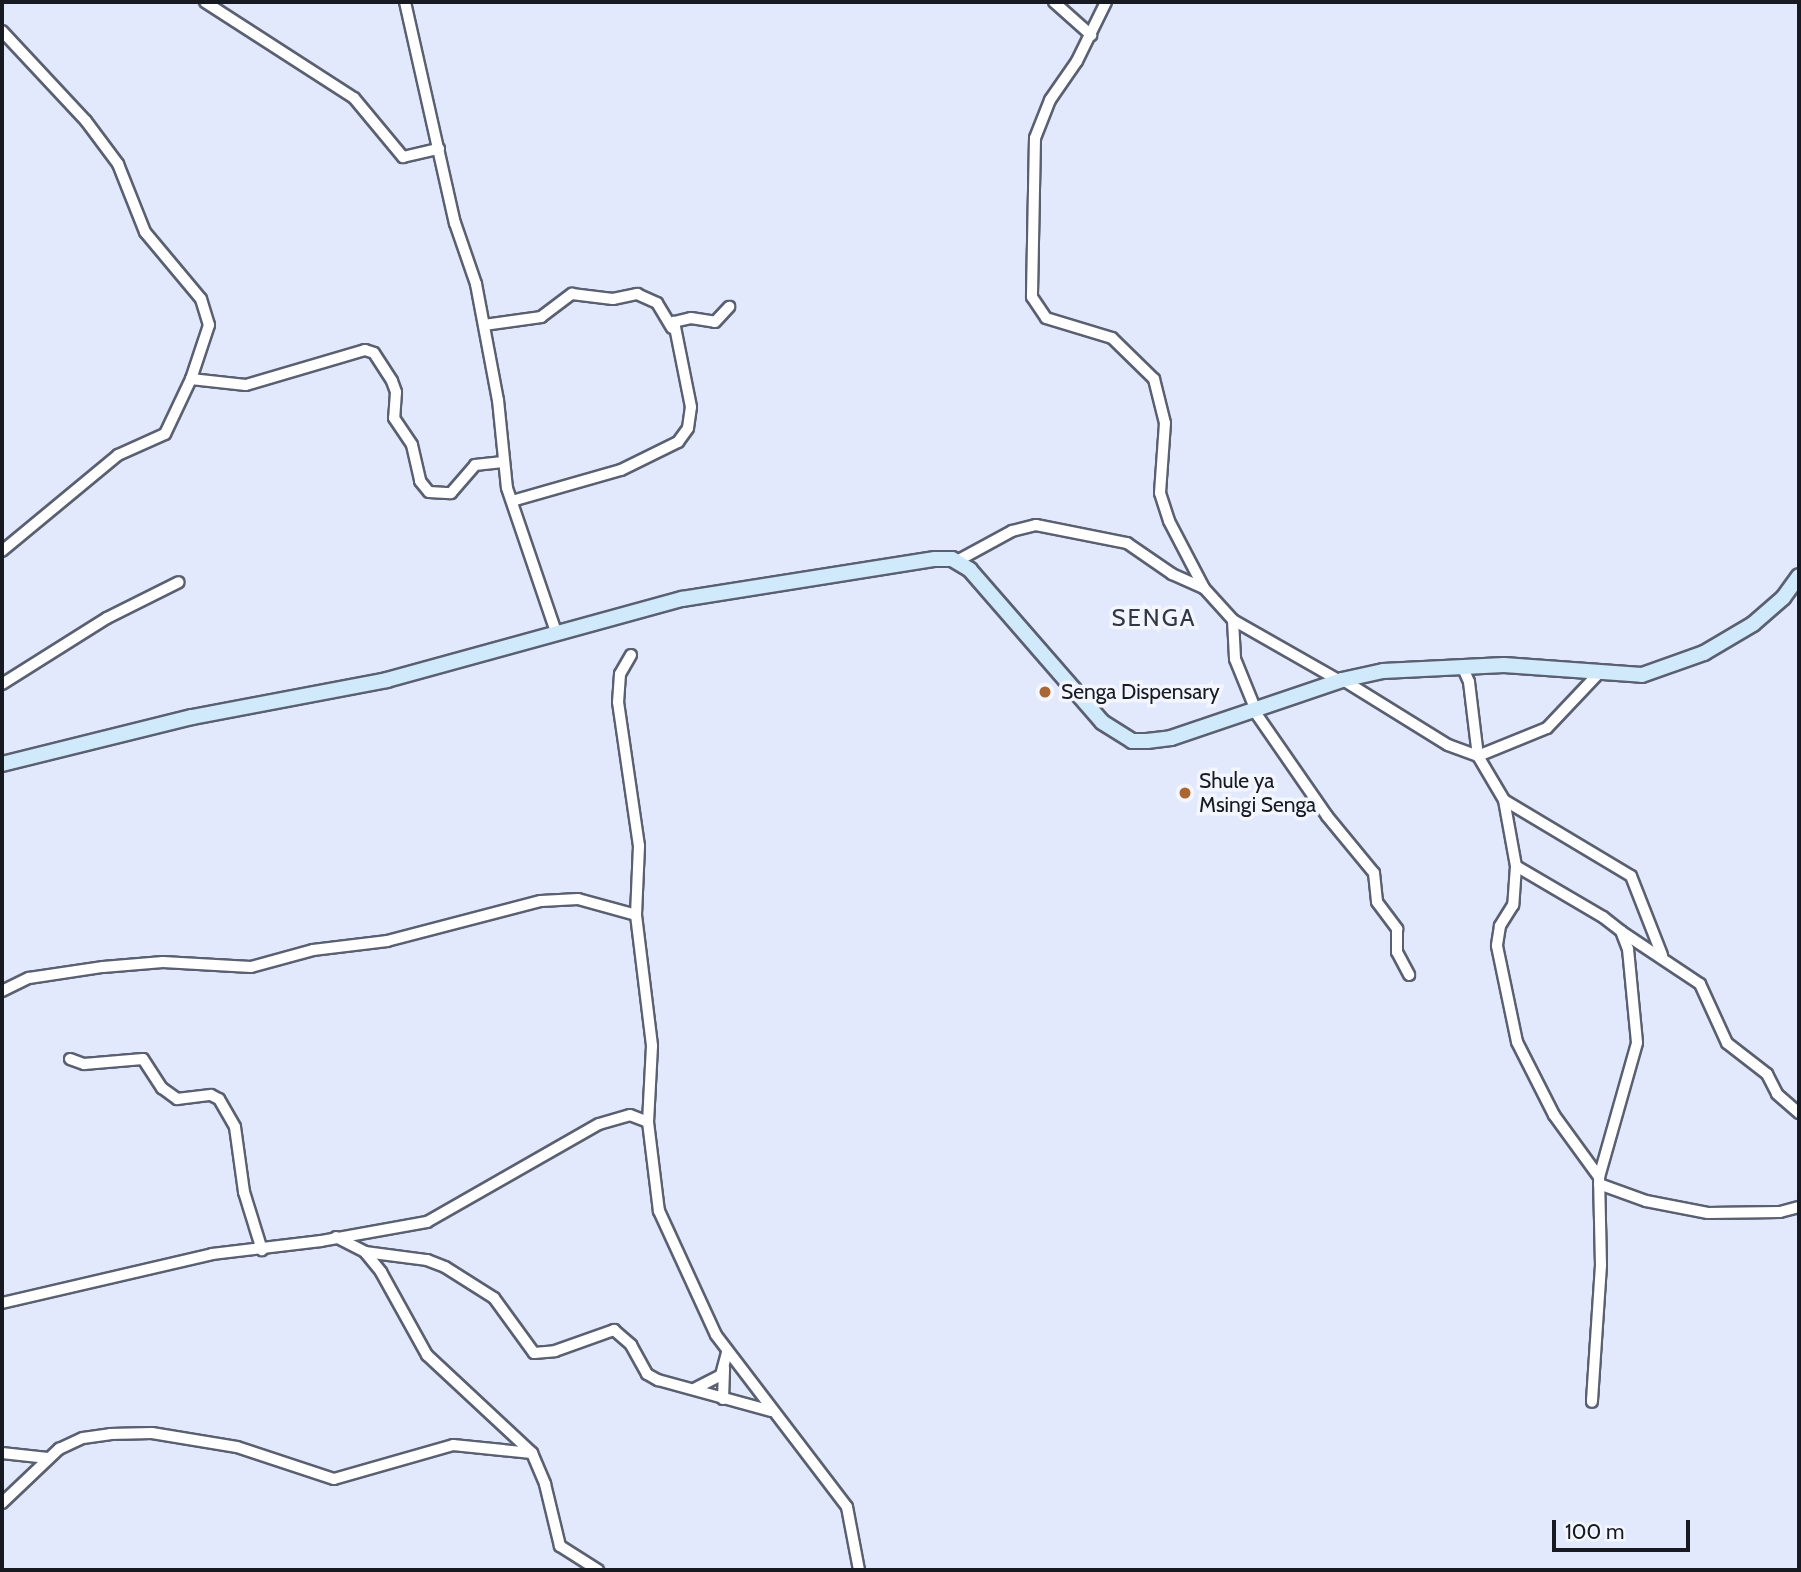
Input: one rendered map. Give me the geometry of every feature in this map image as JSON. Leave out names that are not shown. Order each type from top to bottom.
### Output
[{"type":"street","points":[[205,2],[354,98],[402,156],[409,159],[439,149]]},
{"type":"street","points":[[405,2],[484,326],[503,462],[512,501],[556,632]]},
{"type":"street","points":[[1054,2],[1091,35]]},
{"type":"street","points":[[1106,2],[1091,35],[1050,100],[1035,138],[1031,290],[1046,318],[1112,338],[1154,379],[1165,423],[1160,493],[1168,521],[1204,588],[1233,620],[1341,680],[1448,746],[1478,756],[1548,728],[1599,673]]},
{"type":"street","points":[[2,31],[86,121],[118,164],[145,232],[201,299],[209,325],[191,379],[165,434],[118,455],[2,551]]},
{"type":"street","points":[[484,326],[541,317],[572,294],[613,299],[638,294],[657,303],[672,328],[691,407],[688,428],[678,442],[621,470],[512,501]]},
{"type":"street","points":[[672,328],[674,322],[684,318],[715,322],[729,307]]},
{"type":"street","points":[[191,379],[246,385],[365,350],[374,354],[392,381],[396,392],[394,418],[412,445],[420,481],[429,492],[450,493],[475,465],[503,462]]},
{"type":"street","points":[[957,561],[1012,531],[1036,525],[1127,543],[1172,574],[1204,588]]},
{"type":"street","points":[[2,764],[191,717],[387,680],[556,632],[724,592],[791,585],[935,559],[957,561],[970,570],[1083,704],[1120,735],[1132,741],[1161,740],[1341,680],[1383,671],[1462,666],[1642,675],[1704,653],[1771,610],[1799,576]]},
{"type":"street","points":[[2,684],[147,595],[179,582]]},
{"type":"street","points":[[1233,620],[1235,659],[1254,708],[1326,816],[1374,873],[1377,901],[1397,929],[1397,952],[1409,975]]},
{"type":"street","points":[[631,655],[620,674],[618,702],[639,846],[636,915],[652,1046],[648,1122],[659,1211],[698,1300],[727,1352],[847,1507],[859,1570]]},
{"type":"street","points":[[1462,666],[1469,682],[1478,756],[1504,800],[1516,866],[1513,905],[1500,926],[1497,946],[1517,1042],[1554,1115],[1599,1180],[1632,1197],[1708,1213],[1799,1207]]},
{"type":"street","points":[[1504,800],[1631,876],[1662,956]]},
{"type":"street","points":[[1516,866],[1662,956],[1700,984],[1727,1043],[1766,1074],[1777,1094],[1799,1113]]},
{"type":"street","points":[[2,991],[29,978],[103,967],[163,962],[251,967],[313,950],[387,942],[541,901],[578,899],[636,915]]},
{"type":"street","points":[[1592,1402],[1601,1265],[1599,1180],[1637,1043],[1633,978],[1621,932]]},
{"type":"street","points":[[70,1059],[84,1063],[143,1059],[162,1088],[177,1099],[211,1095],[219,1099],[235,1127],[244,1192],[258,1224],[262,1250]]},
{"type":"street","points":[[2,1303],[212,1254],[262,1250],[427,1222],[599,1124],[630,1115],[648,1122]]},
{"type":"street","points":[[336,1237],[365,1252],[427,1260],[486,1292],[534,1353],[555,1351],[614,1330],[631,1345],[647,1374],[723,1399],[771,1411]]},
{"type":"street","points":[[365,1252],[393,1291],[427,1355],[532,1453],[545,1485],[560,1546],[598,1570]]},
{"type":"street","points":[[723,1399],[727,1352]]},
{"type":"street","points":[[696,1388],[716,1379],[724,1367]]},
{"type":"street","points":[[2,1503],[48,1458],[83,1438],[152,1433],[254,1451],[334,1479],[453,1445],[532,1453]]},
{"type":"street","points":[[2,1453],[48,1458]]},
{"type":"place","name":"Senga Dispensary","points":[[1045,692]]},
{"type":"place","name":"Shule ya Msingi Senga","points":[[1185,793]]},
{"type":"district","name":"SENGA","points":[[1154,618]]}]
